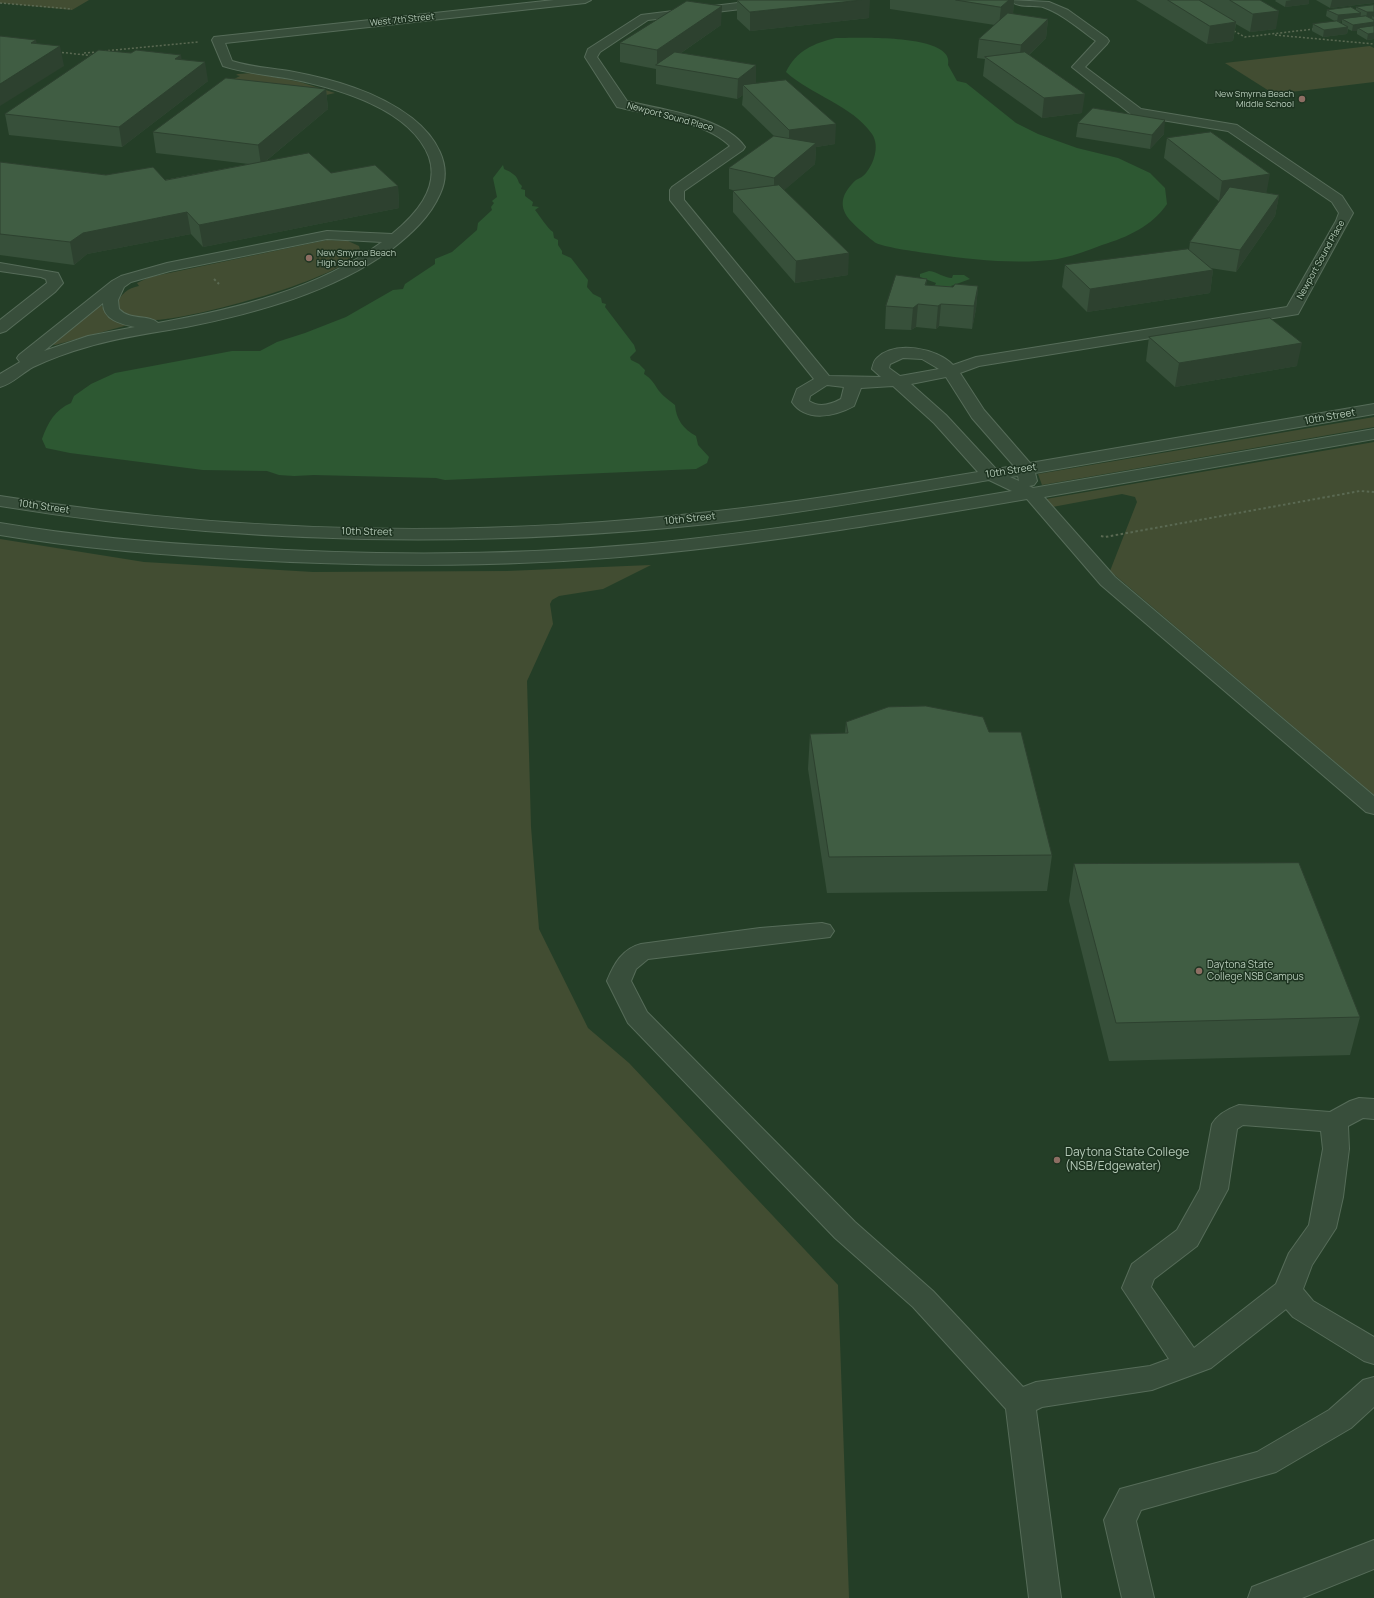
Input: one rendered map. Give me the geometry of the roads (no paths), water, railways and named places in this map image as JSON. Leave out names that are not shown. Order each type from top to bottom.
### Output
[{"type":"street","name":"West 7th Street","points":[[395,240],[424,212],[436,188],[438,166],[425,137],[397,113],[352,91],[306,78],[246,69],[227,63],[218,40],[585,0]]},
{"type":"street","name":"Newport Sound Place","points":[[792,0],[645,17],[596,49],[592,52],[591,57],[622,104],[713,128],[727,135],[734,141],[738,147],[678,190],[677,200],[824,380],[854,383],[897,381],[950,372],[976,362],[1293,311],[1342,223],[1346,213],[1337,199],[1232,128],[1137,112],[1078,67],[1103,41],[1064,12],[1045,4],[1016,0]]},
{"type":"street","points":[[3,380],[44,341],[117,284],[137,275],[167,267],[317,236],[349,235],[395,240]]},
{"type":"street","points":[[3,380],[43,357],[76,345],[110,335],[171,325],[234,311],[306,288],[347,270],[375,254],[395,240]]},
{"type":"street","points":[[0,267],[53,276],[55,283],[50,289],[0,328]]},
{"type":"street","points":[[117,284],[110,300],[111,310],[114,314],[131,321],[171,325]]},
{"type":"street","points":[[1032,494],[1025,469],[977,413],[950,372],[941,362],[929,356],[919,354],[900,354],[887,358],[880,366],[880,369],[897,381],[940,419],[979,463],[992,474],[1032,494],[1108,581],[1374,808]]},
{"type":"street","points":[[824,380],[803,393],[800,402],[807,408],[824,411],[839,408],[848,402],[854,383]]},
{"type":"street","name":"10th Street","points":[[0,500],[31,506],[180,524],[307,531],[506,532],[610,527],[709,518],[834,500],[1374,409]]},
{"type":"street","points":[[940,419],[977,413]]},
{"type":"street","points":[[0,529],[120,545],[285,557],[398,560],[517,558],[596,553],[713,543],[850,523],[1032,494],[1374,434]]},
{"type":"street","points":[[822,932],[760,936],[641,952],[626,965],[619,981],[636,1017],[845,1230],[923,1299],[1020,1404],[1045,1598]]},
{"type":"street","points":[[1189,1364],[1136,1288],[1142,1272],[1187,1238],[1214,1189],[1224,1124],[1239,1115],[1334,1122],[1359,1108],[1374,1109]]},
{"type":"street","points":[[1020,1404],[1036,1395],[1152,1378],[1201,1359],[1288,1291],[1299,1261],[1322,1228],[1336,1149],[1334,1122]]},
{"type":"street","points":[[1288,1291],[1303,1309],[1374,1352]]},
{"type":"street","points":[[1138,1598],[1120,1520],[1131,1499],[1265,1463],[1340,1419],[1374,1389]]},
{"type":"street","points":[[1264,1598],[1374,1554]]},
{"type":"place","name":"New Smyrna Beach Middle School","points":[[1302,99]]},
{"type":"place","name":"New Smyrna Beach High School","points":[[309,258]]},
{"type":"place","name":"Daytona State College NSB Campus","points":[[1199,971]]},
{"type":"place","name":"Daytona State College (NSB/Edgewater)","points":[[1057,1160]]}]
